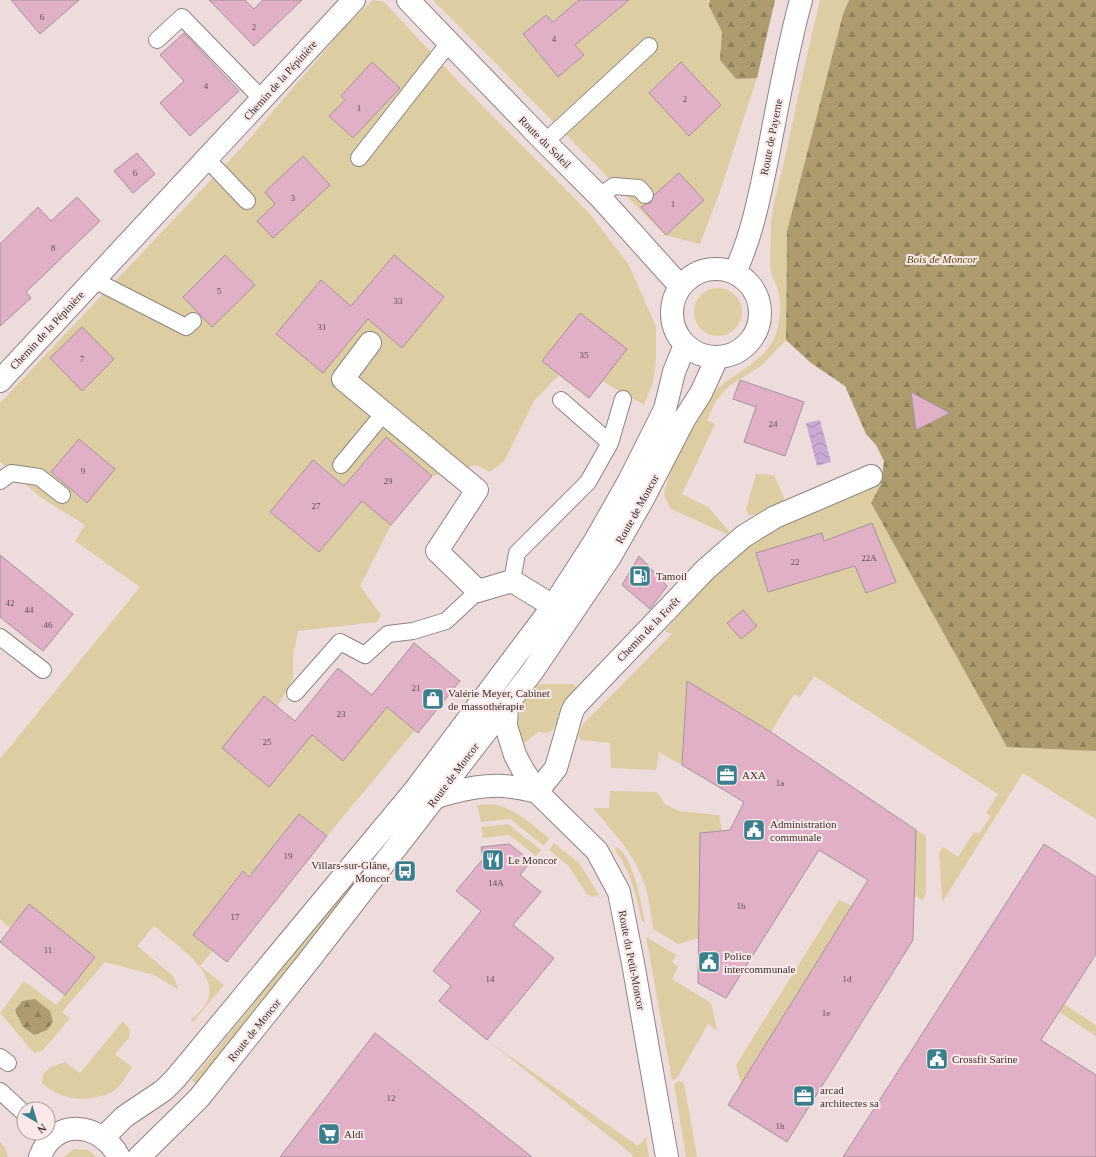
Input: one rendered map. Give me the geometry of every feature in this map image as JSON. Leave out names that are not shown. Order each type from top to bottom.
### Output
[{"type":"main road","name":"Chemin de la Pépinière","points":[[0,381],[207,160],[354,0]]},
{"type":"main road","name":"Route du Soleil","points":[[408,0],[599,196],[680,286]]},
{"type":"main road","name":"Route de Payerne","points":[[735,272],[743,255],[760,192],[791,36],[801,0]]},
{"type":"main road","points":[[720,268],[735,272],[745,278],[752,287],[760,308],[760,320],[751,341],[743,348],[733,354],[717,358],[707,357],[693,351],[685,345],[675,332],[672,320],[674,296],[680,286],[692,276],[705,269],[720,268]]},
{"type":"main road","points":[[370,342],[343,378],[477,490],[437,551],[478,591],[512,581],[554,606]]},
{"type":"main road","name":"Route de Moncor","points":[[104,1137],[124,1117],[164,1090],[176,1079],[415,790],[554,606],[595,541],[639,462],[665,410],[674,372],[685,345]]},
{"type":"main road","name":"Route de Moncor","points":[[139,1157],[199,1098],[310,960],[508,703],[571,615],[610,557],[650,486],[685,418],[701,393],[717,358]]},
{"type":"main road","name":"Chemin de la Forêt","points":[[537,792],[556,768],[575,706],[706,570],[744,536],[767,521],[871,476]]},
{"type":"main road","name":"Route du Petit-Moncor","points":[[508,703],[506,726],[515,755],[537,792],[597,851],[619,892],[667,1157]]},
{"type":"main road","name":"Route du Petit-Moncor","points":[[436,797],[464,789],[486,786],[516,786],[537,792]]},
{"type":"main road","points":[[45,1143],[66,1131],[75,1129],[93,1131],[104,1137],[113,1145],[119,1157]]},
{"type":"lane","points":[[157,40],[182,17],[262,99]]},
{"type":"lane","points":[[359,158],[449,43]]},
{"type":"lane","points":[[545,142],[649,46]]},
{"type":"lane","points":[[207,160],[247,202]]},
{"type":"lane","points":[[599,196],[614,186],[639,188],[645,195]]},
{"type":"lane","points":[[94,280],[186,327],[194,321]]},
{"type":"lane","points":[[512,581],[517,553],[588,482],[610,443],[623,399]]},
{"type":"lane","points":[[561,400],[610,443]]},
{"type":"lane","points":[[341,465],[384,413]]},
{"type":"lane","points":[[3,484],[11,473],[39,477],[62,495]]},
{"type":"lane","points":[[295,693],[340,642],[365,655],[388,634],[413,631],[446,621],[478,591]]},
{"type":"lane","points":[[0,637],[43,670]]},
{"type":"lane","points":[[0,1091],[16,1106]]},
{"type":"shaded area","points":[[373,0],[384,2],[458,81],[590,214],[629,265],[656,327],[656,359],[653,382],[644,405],[602,381],[589,398],[559,375],[534,401],[504,461],[490,472],[476,465],[432,476],[386,437],[344,486],[314,461],[271,512],[319,552],[362,501],[391,525],[360,586],[381,615],[377,622],[298,631],[293,657],[293,679],[277,707],[264,696],[222,748],[269,787],[312,735],[387,707],[415,730],[327,836],[299,814],[249,877],[243,872],[193,935],[212,951],[200,966],[224,985],[193,1022],[191,1020],[206,1004],[209,992],[208,981],[194,960],[154,926],[137,946],[173,976],[179,990],[154,975],[105,962],[62,1012],[70,1018],[43,1050],[34,1053],[0,1013],[24,981],[56,1005],[95,957],[29,904],[10,928],[0,919],[0,759],[140,587],[75,541],[85,525],[40,497],[0,462],[0,403],[245,144],[346,26]]},
{"type":"shaded area","points":[[433,0],[710,0],[709,6],[722,32],[721,60],[736,79],[757,78],[719,194],[700,244],[665,235]]},
{"type":"shaded area","points":[[820,0],[849,0],[843,14],[787,231],[786,340],[761,366],[730,385],[716,401],[707,420],[715,424],[682,494],[708,507],[729,531],[727,534],[671,509],[664,496],[677,455],[700,410],[717,389],[758,359],[771,343],[776,334],[780,316],[780,305],[779,293],[770,268],[772,215],[806,57]]},
{"type":"shaded area","points":[[718,288],[727,290],[735,295],[740,303],[742,312],[740,321],[735,329],[727,334],[718,336],[709,334],[701,329],[696,321],[694,312],[696,303],[701,295],[709,290]]},
{"type":"shaded area","points":[[756,474],[774,475],[784,498],[784,503],[755,515],[749,515],[746,510]]},
{"type":"shaded area","points":[[881,484],[871,503],[1007,747],[1096,751],[1096,819],[1023,773],[943,901],[939,853],[943,847],[958,857],[974,832],[979,834],[991,816],[986,813],[998,794],[814,676],[800,697],[794,694],[771,732],[687,681],[682,765],[659,752],[656,770],[611,768],[610,743],[581,740],[578,735],[583,724],[672,634],[665,631],[712,578],[763,533],[794,517]]},
{"type":"shaded area","points":[[540,684],[573,684],[576,687],[576,693],[552,731],[547,733],[538,732],[522,745],[517,722],[529,694],[536,686]]},
{"type":"shaded area","points":[[468,745],[196,1084],[192,1080],[362,869]]},
{"type":"shaded area","points":[[610,791],[657,792],[665,804],[679,811],[719,815],[722,830],[700,833],[699,938],[678,944],[653,929],[647,895],[637,866],[620,840],[593,808],[609,808]]},
{"type":"shaded area","points":[[477,805],[498,805],[514,812],[549,838],[544,846],[510,819],[481,822]]},
{"type":"shaded area","points":[[508,824],[541,850],[536,856],[509,835],[483,838],[481,827]]},
{"type":"shaded area","points":[[916,830],[926,836],[926,892],[923,901],[914,895]]},
{"type":"shaded area","points":[[554,843],[579,863],[599,895],[592,897],[587,894],[568,865],[549,850]]},
{"type":"shaded area","points":[[616,847],[627,859],[632,870],[639,893],[645,923],[642,921],[638,902],[629,875],[621,858],[615,850]]},
{"type":"shaded area","points":[[839,900],[852,906],[741,1084],[736,1065]]},
{"type":"shaded area","points":[[646,937],[676,955],[672,962],[678,967],[672,979],[711,1003],[717,1030],[708,1024],[677,1078],[672,1080]]},
{"type":"shaded area","points":[[1064,1004],[1096,1025],[1096,1036],[1059,1012]]},
{"type":"shaded area","points":[[123,1021],[130,1030],[129,1038],[115,1054],[132,1067],[121,1084],[115,1090],[103,1096],[85,1099],[66,1097],[58,1094],[42,1083],[43,1074],[51,1067],[65,1062],[80,1073]]},
{"type":"shaded area","points":[[487,1040],[638,1146],[646,1137],[649,1157],[631,1157],[633,1155]]},
{"type":"shaded area","points":[[679,1081],[684,1083],[697,1157],[686,1157],[674,1084]]},
{"type":"shaded area","points":[[0,1142],[5,1148],[8,1157],[0,1157]]},
{"type":"shaded area","points":[[74,1149],[88,1150],[96,1157],[63,1157]]},
{"type":"green space","points":[[710,0],[775,0],[757,78],[736,79],[720,60],[722,32],[709,6]]},
{"type":"green space","name":"Bois de Moncor","points":[[849,0],[1096,0],[1096,751],[1007,747],[871,503],[881,484],[884,461],[876,445],[866,434],[845,386],[811,363],[786,340],[787,231],[843,14]]},
{"type":"green space","points":[[35,999],[50,1011],[53,1022],[47,1030],[34,1035],[23,1027],[15,1010],[22,1001]]},
{"type":"water","points":[[820,420],[831,462],[817,466],[806,423]]},
{"type":"building","points":[[11,0],[79,0],[40,34]]},
{"type":"building","points":[[209,0],[245,0],[254,9],[263,0],[302,0],[254,46]]},
{"type":"building","points":[[579,0],[629,0],[575,45],[584,55],[558,77],[523,34],[546,15],[553,22]]},
{"type":"building","points":[[184,33],[239,91],[190,136],[160,103],[184,81],[160,55]]},
{"type":"building","points":[[372,62],[400,88],[353,138],[329,116],[345,100],[341,96]]},
{"type":"building","points":[[681,62],[721,105],[689,136],[649,93]]},
{"type":"building","points":[[137,153],[155,174],[133,193],[114,171]]},
{"type":"building","points":[[303,156],[330,185],[273,238],[257,221],[275,204],[265,192]]},
{"type":"building","points":[[679,173],[704,200],[666,235],[641,207],[651,202],[654,195]]},
{"type":"building","points":[[77,197],[100,221],[26,292],[31,298],[0,326],[0,244],[38,207],[51,221]]},
{"type":"building","points":[[225,255],[255,285],[212,327],[183,297]]},
{"type":"building","points":[[394,255],[444,297],[402,348],[368,319],[323,373],[276,334],[321,280],[351,306]]},
{"type":"building","points":[[580,313],[627,349],[589,398],[542,361]]},
{"type":"building","points":[[82,327],[114,359],[82,391],[50,358]]},
{"type":"building","points":[[740,380],[804,402],[785,456],[744,442],[756,407],[733,399]]},
{"type":"building","points":[[911,392],[950,413],[916,430]]},
{"type":"building","points":[[386,437],[432,476],[391,525],[362,501],[319,552],[270,512],[313,460],[344,486]]},
{"type":"building","points":[[79,439],[115,469],[87,503],[51,472]]},
{"type":"building","points":[[872,523],[896,582],[866,593],[855,566],[768,592],[756,553],[822,533],[824,541]]},
{"type":"building","points":[[0,555],[73,614],[43,651],[0,617]]},
{"type":"building","points":[[639,556],[667,586],[650,609],[622,585]]},
{"type":"building","points":[[743,610],[757,626],[741,639],[727,623]]},
{"type":"building","points":[[414,643],[460,681],[418,733],[387,707],[343,761],[312,735],[269,787],[222,748],[264,696],[295,721],[338,668],[372,695]]},
{"type":"building","points":[[687,681],[771,732],[916,830],[913,940],[787,1142],[728,1105],[868,880],[819,850],[726,998],[698,983],[700,833],[730,830],[744,802],[682,765]]},
{"type":"building","points":[[299,814],[327,836],[227,962],[193,935],[243,871],[249,877]]},
{"type":"building","points":[[509,844],[531,861],[520,875],[541,892],[513,925],[554,958],[487,1040],[439,1001],[451,986],[433,971],[481,911],[456,891],[483,859],[481,847]]},
{"type":"building","points":[[1044,844],[1096,877],[1096,954],[1041,1040],[1096,1075],[1096,1157],[843,1157]]},
{"type":"building","points":[[29,904],[95,957],[65,995],[0,942]]},
{"type":"building","points":[[375,1033],[532,1157],[280,1157]]},
{"type":"place","name":"Tamoil","points":[[640,576]]},
{"type":"place","name":"Valérie Meyer, Cabinet de massothérapie","points":[[433,699]]},
{"type":"place","name":"AXA","points":[[727,775]]},
{"type":"place","name":"Administration communale","points":[[754,830]]},
{"type":"place","name":"Le Moncor","points":[[493,860]]},
{"type":"place","name":"Villars-sur-Glâne, Moncor","points":[[405,871]]},
{"type":"place","name":"Police intercommunale","points":[[709,962]]},
{"type":"place","name":"Crossfit Sarine","points":[[937,1059]]},
{"type":"place","name":"arcad architectes sa","points":[[804,1096]]},
{"type":"place","name":"Aldi","points":[[329,1134]]}]
